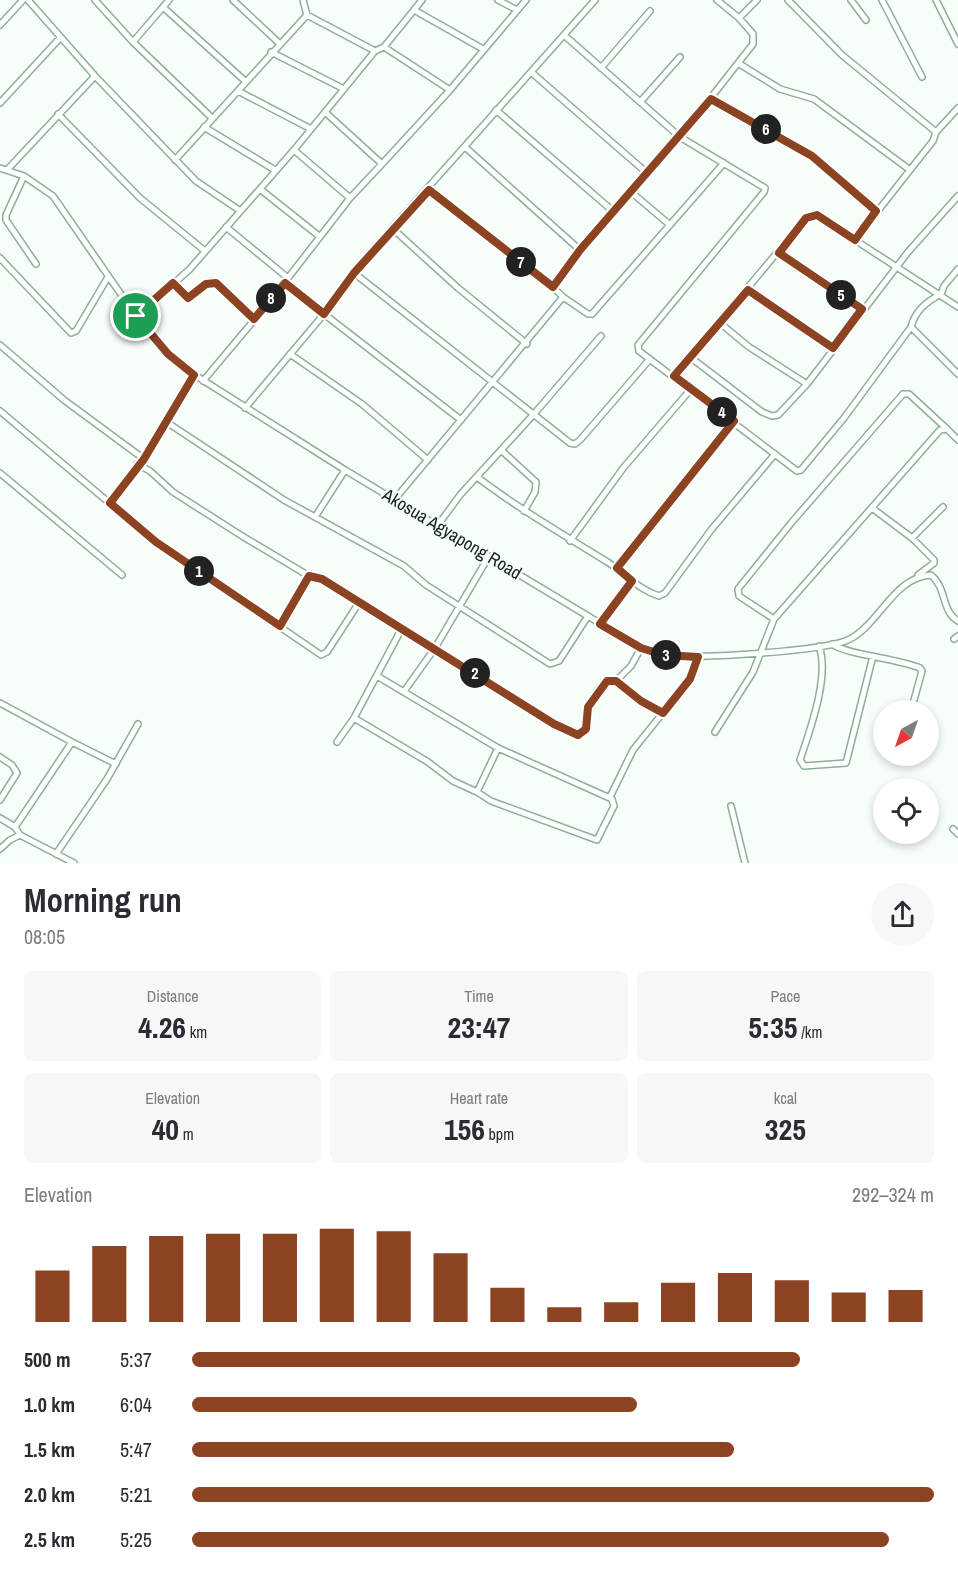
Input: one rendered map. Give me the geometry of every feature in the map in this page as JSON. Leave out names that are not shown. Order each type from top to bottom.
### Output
[{"type":"street","points":[[0,25],[23,0]]},
{"type":"street","points":[[28,0],[95,76],[196,181],[239,210]]},
{"type":"street","points":[[95,0],[133,42],[212,118]]},
{"type":"street","points":[[133,42],[169,0]]},
{"type":"street","points":[[233,0],[279,43]]},
{"type":"street","points":[[303,0],[307,15],[375,51]]},
{"type":"street","points":[[136,316],[205,251],[294,150],[375,51],[384,47],[422,0]]},
{"type":"street","points":[[498,0],[517,10]]},
{"type":"street","points":[[203,381],[350,198],[450,90],[525,0]]},
{"type":"street","points":[[245,408],[392,228],[429,190],[496,110],[595,0]]},
{"type":"street","points":[[553,287],[580,250],[711,99],[754,39],[739,18],[717,0]]},
{"type":"street","points":[[739,18],[757,0]]},
{"type":"street","points":[[788,0],[842,55],[936,132]]},
{"type":"street","points":[[851,0],[866,20]]},
{"type":"street","points":[[882,0],[922,77]]},
{"type":"street","points":[[936,0],[958,44]]},
{"type":"street","points":[[163,7],[245,81]]},
{"type":"street","points":[[414,10],[483,49]]},
{"type":"street","points":[[601,68],[650,11]]},
{"type":"street","points":[[175,160],[279,43],[307,15]]},
{"type":"street","points":[[564,35],[680,137],[762,185],[764,192],[638,345],[639,351],[734,421],[794,470],[801,470],[844,418],[911,327],[913,319],[927,301],[941,294],[944,286],[958,269]]},
{"type":"street","points":[[0,103],[60,38]]},
{"type":"street","points":[[384,47],[450,90]]},
{"type":"street","points":[[271,52],[344,89]]},
{"type":"street","points":[[641,101],[680,57]]},
{"type":"street","points":[[738,63],[780,89],[814,99],[910,171]]},
{"type":"street","points":[[531,72],[647,172]]},
{"type":"street","points":[[7,170],[95,76]]},
{"type":"street","points":[[238,91],[311,129]]},
{"type":"street","points":[[711,99],[812,156],[876,211]]},
{"type":"street","points":[[855,240],[933,141],[936,132],[958,108]]},
{"type":"street","points":[[496,110],[614,212]]},
{"type":"street","points":[[325,112],[382,164]]},
{"type":"street","points":[[58,114],[140,198],[205,251]]},
{"type":"street","points":[[204,127],[275,170]]},
{"type":"street","points":[[465,147],[580,250]]},
{"type":"street","points":[[294,150],[350,198]]},
{"type":"street","points":[[429,190],[563,297],[588,314],[592,314],[724,163]]},
{"type":"street","name":"Akosua Agyapong Road","points":[[0,168],[24,176],[53,196],[136,316],[168,354],[194,375],[345,470],[641,648],[664,655],[698,657],[819,646],[850,639],[931,566],[934,560],[912,538]]},
{"type":"street","points":[[24,176],[6,215],[6,220],[36,264]]},
{"type":"street","points":[[260,189],[319,236]]},
{"type":"street","points":[[631,192],[670,225]]},
{"type":"street","points":[[690,357],[762,412],[772,416],[782,412],[807,384],[896,267],[958,196]]},
{"type":"street","points":[[674,376],[806,218],[817,215],[958,307]]},
{"type":"street","points":[[226,226],[324,314],[461,420]]},
{"type":"street","points":[[392,228],[458,288],[527,344]]},
{"type":"street","points":[[779,253],[862,309]]},
{"type":"street","points":[[0,258],[71,333],[76,331],[108,277]]},
{"type":"street","points":[[354,273],[492,383],[575,444],[650,359]]},
{"type":"street","points":[[173,283],[188,298],[206,284],[216,283],[254,319]]},
{"type":"street","points":[[748,290],[833,348]]},
{"type":"street","points":[[395,499],[527,344],[563,297]]},
{"type":"street","points":[[720,323],[750,347],[807,384]]},
{"type":"street","points":[[911,327],[958,374]]},
{"type":"street","points":[[438,525],[477,477],[601,336]]},
{"type":"street","points":[[0,345],[64,400],[144,459]]},
{"type":"street","points":[[290,354],[362,404],[428,460]]},
{"type":"street","points":[[110,503],[137,464],[144,459],[194,375]]},
{"type":"street","points":[[570,541],[624,467],[691,389]]},
{"type":"street","points":[[774,619],[739,596],[738,589],[792,522],[903,394],[909,394],[958,440]]},
{"type":"street","points":[[0,411],[156,542],[316,652],[324,654],[360,601]]},
{"type":"street","points":[[165,421],[257,484],[404,566],[426,585],[550,664],[559,661],[588,616]]},
{"type":"street","points":[[617,568],[734,421]]},
{"type":"street","points":[[715,732],[764,651],[767,633],[774,619],[940,430],[947,429]]},
{"type":"street","points":[[501,450],[536,482],[535,492],[524,511]]},
{"type":"street","points":[[477,477],[524,511],[617,568],[652,594],[659,596],[665,593],[711,530],[775,454]]},
{"type":"street","points":[[137,464],[222,524],[309,576],[322,579],[360,601],[554,724],[578,735],[586,729],[588,707],[607,681],[616,681],[641,701],[663,713]]},
{"type":"street","points":[[315,517],[345,470]]},
{"type":"street","points":[[0,473],[122,575]]},
{"type":"street","points":[[872,508],[912,538],[943,507]]},
{"type":"street","points":[[405,690],[435,648],[489,556]]},
{"type":"street","points":[[916,578],[931,575],[937,579],[948,614],[958,621]]},
{"type":"street","points":[[280,626],[309,576]]},
{"type":"street","points":[[600,624],[632,581]]},
{"type":"street","points":[[337,742],[354,718],[402,628]]},
{"type":"street","points":[[832,644],[837,648],[920,668],[914,700]]},
{"type":"street","points":[[819,646],[822,653],[820,680],[814,718],[800,760],[804,766],[846,763],[873,656]]},
{"type":"street","points":[[616,681],[631,666],[641,648]]},
{"type":"street","points":[[610,797],[633,750],[690,679],[698,657]]},
{"type":"street","points":[[354,718],[428,762],[453,781],[491,801],[550,821],[595,841],[600,837],[614,806],[610,797],[498,747],[405,690],[377,676]]},
{"type":"street","points":[[0,703],[116,764]]},
{"type":"street","points":[[57,854],[116,764],[138,724]]},
{"type":"street","points":[[15,827],[72,742]]},
{"type":"street","points":[[477,792],[498,747]]},
{"type":"street","points":[[0,757],[12,765],[17,773],[0,800]]},
{"type":"street","points":[[731,806],[746,863]]},
{"type":"street","points":[[0,818],[15,827],[20,836],[74,863]]},
{"type":"street","points":[[953,829],[958,834]]},
{"type":"street","points":[[0,849],[10,840],[20,836]]},
{"type":"route","points":[[711,99],[812,156],[876,211],[855,240],[817,215],[806,218],[779,253],[862,309],[833,348],[793,318],[748,290],[674,376],[734,421],[617,568],[632,581],[600,624],[641,648],[664,655],[698,657],[690,679],[663,713],[641,701],[616,681],[607,681],[588,707],[586,729],[578,735],[554,724],[343,590],[322,579],[309,576],[280,626],[156,542],[110,503],[137,464],[144,459],[194,375],[168,354],[136,316],[173,283],[183,294],[191,298],[212,281],[224,289],[254,319],[285,283],[324,314],[354,273],[392,228],[429,190],[553,287],[580,250],[711,99]]}]
